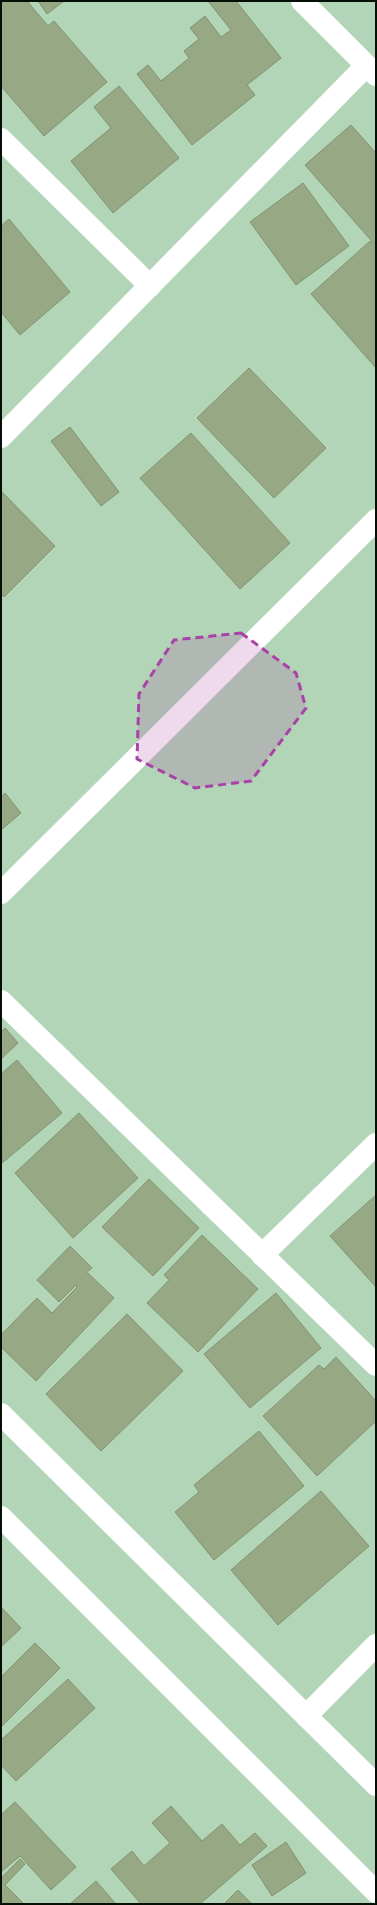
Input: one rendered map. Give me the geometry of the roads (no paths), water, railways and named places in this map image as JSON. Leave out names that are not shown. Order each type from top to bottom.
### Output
[{"type":"street","points":[[1,437],[150,286],[371,70],[302,1]]},
{"type":"street","points":[[1,138],[150,286]]},
{"type":"street","points":[[1,894],[372,533]]},
{"type":"street","points":[[1,1001],[376,1365]]},
{"type":"street","points":[[262,1255],[376,1144]]},
{"type":"street","points":[[1,1414],[376,1785]]},
{"type":"street","points":[[1,1517],[376,1892]]},
{"type":"street","points":[[306,1716],[376,1645]]}]
